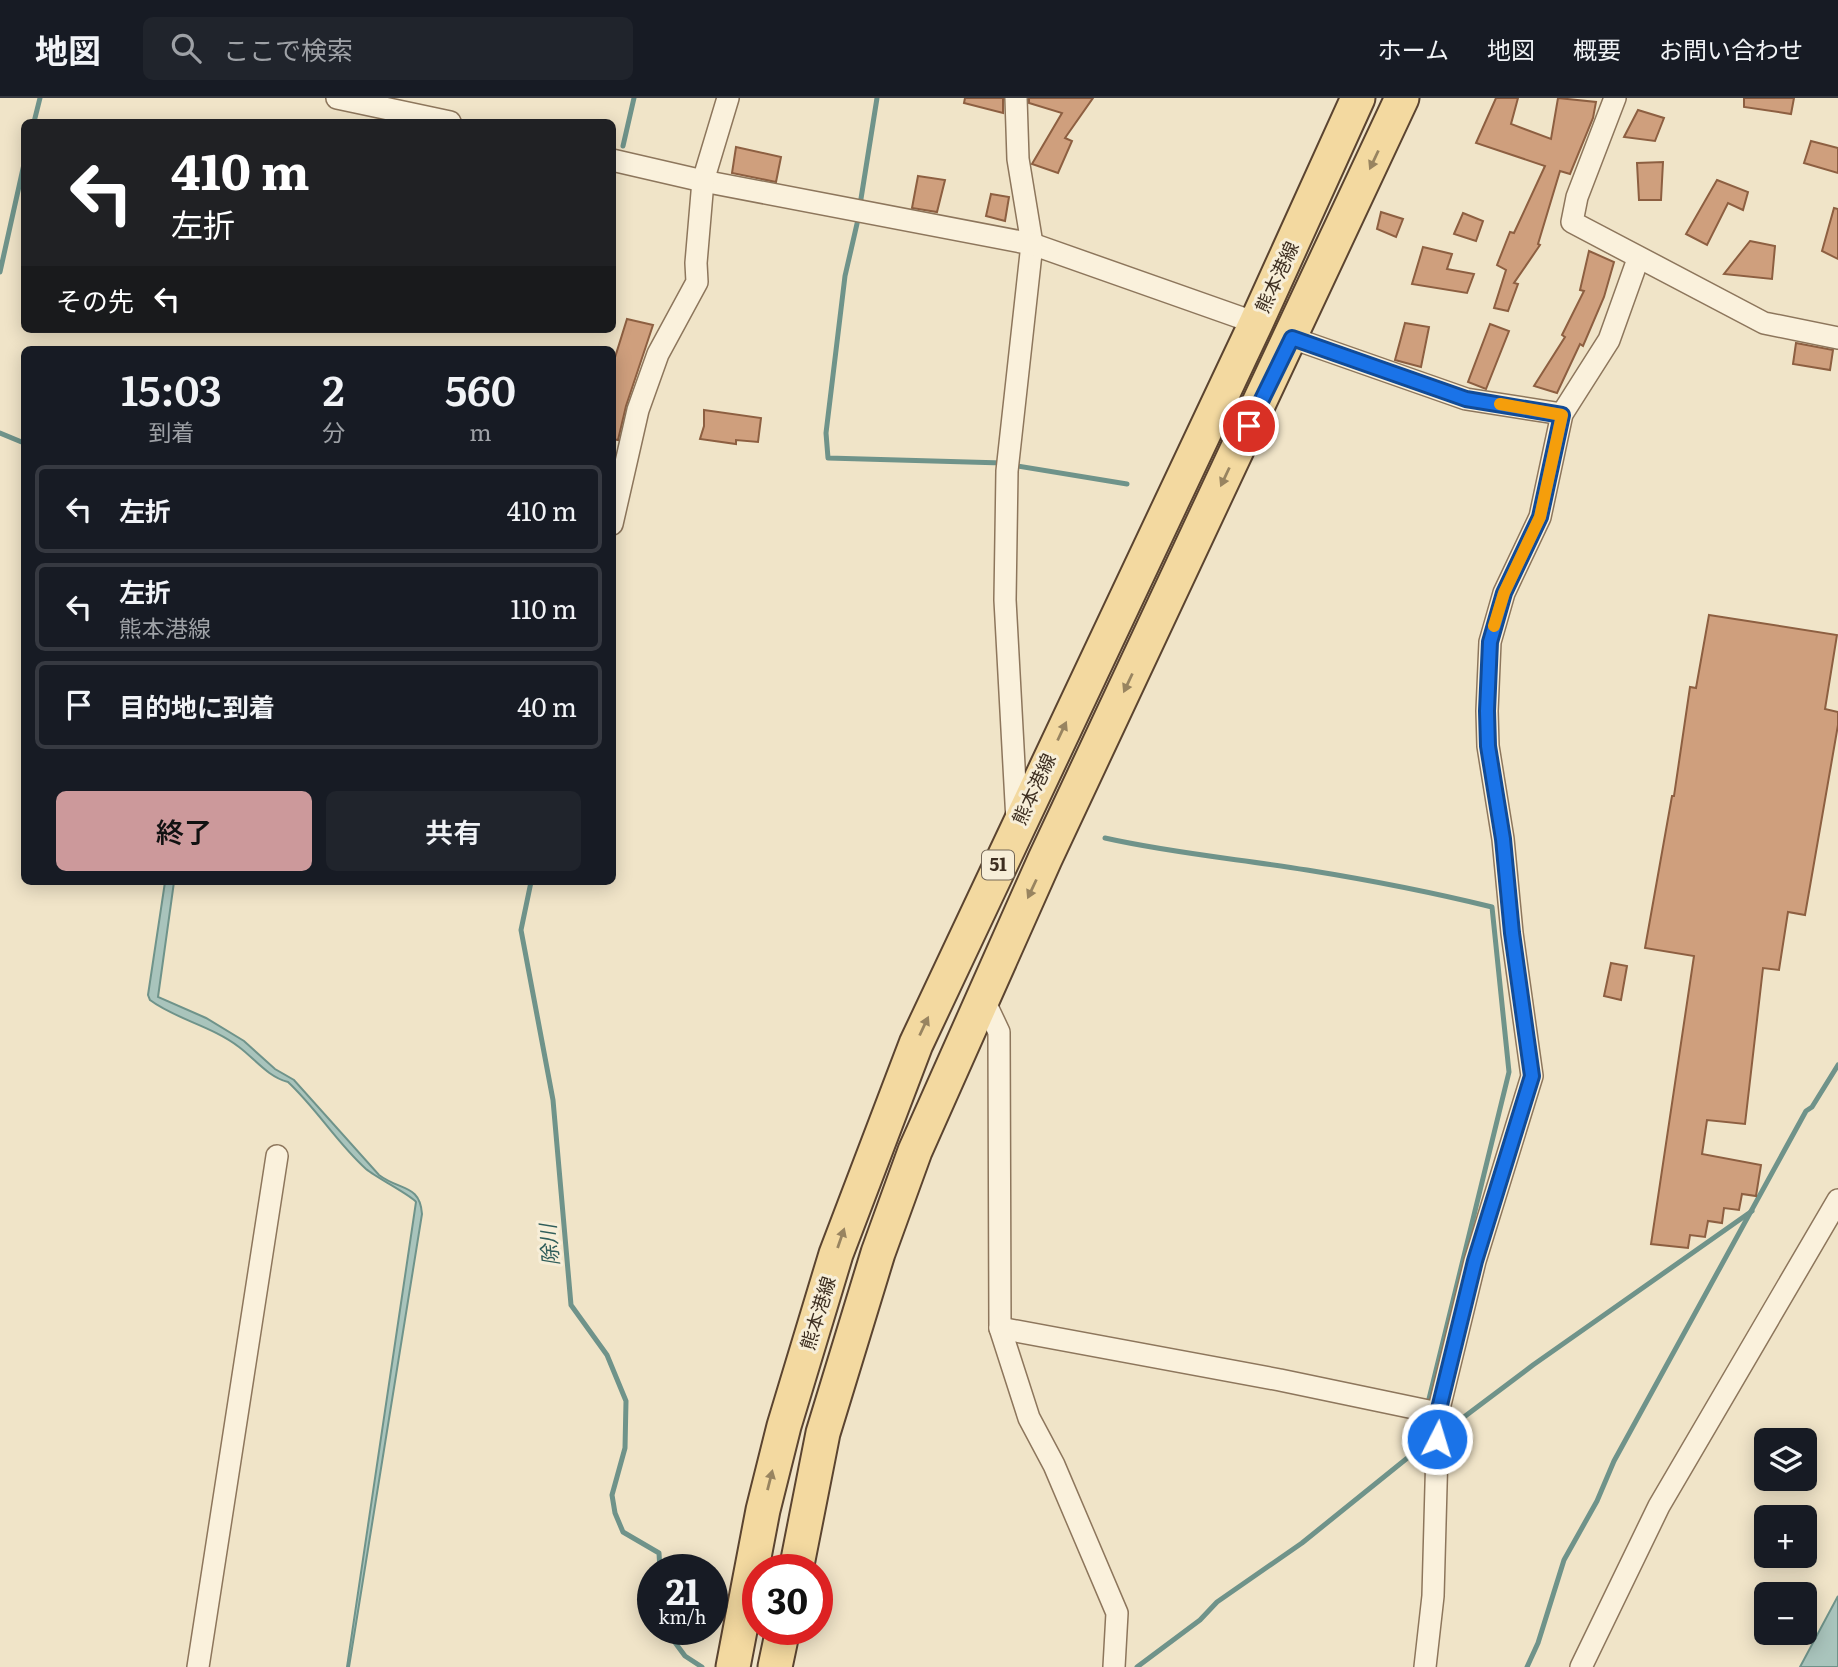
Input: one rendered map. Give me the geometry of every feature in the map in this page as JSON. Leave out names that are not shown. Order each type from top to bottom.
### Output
[{"type":"main road","name":"熊本港線","points":[[733,1667],[761,1521],[784,1426],[854,1200],[916,1044],[1256,323],[1358,98]]},
{"type":"main road","name":"熊本港線","points":[[799,1554],[823,1433],[878,1253],[915,1151],[982,996],[1402,98]]},
{"type":"main road","points":[[761,1521],[804,1529]]},
{"type":"main road","points":[[775,1667],[780,1645]]},
{"type":"street","points":[[337,98],[436,119]]},
{"type":"street","points":[[616,506],[638,410],[659,354],[697,282],[703,181],[728,98]]},
{"type":"street","points":[[1016,98],[1018,159],[1032,244],[1007,484],[1005,600],[1017,826]]},
{"type":"street","points":[[1615,98],[1577,197],[1572,222],[1764,323],[1838,338]]},
{"type":"street","points":[[616,161],[703,181],[1032,244],[1256,323]]},
{"type":"street","points":[[1424,1667],[1433,1596],[1438,1413],[1475,1261],[1532,1076],[1512,933],[1503,839],[1488,746],[1490,642],[1504,593],[1540,517],[1562,415],[1609,340],[1638,259]]},
{"type":"street","points":[[1292,338],[1466,399],[1562,415]]},
{"type":"street","points":[[982,996],[999,1032],[1000,1328],[1029,1418],[1054,1465],[1117,1613],[1114,1667]]},
{"type":"street","points":[[198,1667],[277,1156]]},
{"type":"street","points":[[1581,1667],[1660,1506],[1838,1200]]},
{"type":"street","points":[[1000,1328],[1280,1380],[1438,1413]]},
{"type":"water","points":[[165,885],[174,885],[158,997],[206,1018],[244,1041],[275,1069],[294,1080],[379,1175],[408,1189],[420,1204],[422,1214],[349,1667],[416,1202],[366,1169],[288,1082],[268,1072],[228,1040],[160,1007],[150,1000],[148,995]]},
{"type":"water","points":[[1838,1596],[1838,1667],[1800,1667],[1812,1645],[1817,1645],[1817,1635]]},
{"type":"building","points":[[965,98],[1003,98],[1003,113],[964,103]]},
{"type":"building","points":[[1029,98],[1093,98],[1065,138],[1072,141],[1058,173],[1032,164],[1062,113],[1029,103]]},
{"type":"building","points":[[1496,98],[1518,98],[1511,124],[1551,139],[1558,98],[1596,102],[1593,118],[1570,174],[1560,171],[1538,244],[1540,245],[1514,283],[1518,284],[1508,311],[1494,308],[1506,270],[1497,265],[1510,232],[1514,233],[1545,166],[1476,143]]},
{"type":"building","points":[[1744,98],[1794,98],[1791,114],[1744,107]]},
{"type":"building","points":[[1638,110],[1664,118],[1655,141],[1624,137]]},
{"type":"building","points":[[1811,141],[1838,148],[1838,173],[1804,163]]},
{"type":"building","points":[[736,147],[781,157],[776,182],[732,173]]},
{"type":"building","points":[[1663,162],[1661,200],[1639,200],[1637,163]]},
{"type":"building","points":[[918,176],[945,180],[937,212],[912,208]]},
{"type":"building","points":[[1717,180],[1748,192],[1743,210],[1728,203],[1707,245],[1686,234]]},
{"type":"building","points":[[991,194],[1009,197],[1005,221],[986,216]]},
{"type":"building","points":[[1834,208],[1838,209],[1838,259],[1822,251]]},
{"type":"building","points":[[1381,212],[1403,219],[1396,237],[1377,229]]},
{"type":"building","points":[[1463,213],[1483,221],[1476,241],[1454,234]]},
{"type":"building","points":[[1750,241],[1775,246],[1772,279],[1724,274]]},
{"type":"building","points":[[1423,247],[1452,254],[1447,269],[1474,274],[1467,293],[1412,284]]},
{"type":"building","points":[[1589,251],[1614,262],[1604,297],[1583,346],[1580,344],[1557,393],[1534,386],[1565,337],[1562,335],[1584,291],[1580,290]]},
{"type":"building","points":[[627,319],[653,325],[626,406],[618,440],[616,440],[616,354]]},
{"type":"building","points":[[1405,323],[1429,327],[1421,367],[1395,360]]},
{"type":"building","points":[[1490,324],[1509,331],[1486,389],[1468,382]]},
{"type":"building","points":[[1796,343],[1833,350],[1830,370],[1793,364]]},
{"type":"building","points":[[704,410],[761,418],[758,442],[736,440],[736,444],[700,439],[704,426]]},
{"type":"building","points":[[1709,615],[1837,635],[1825,709],[1838,712],[1838,725],[1805,915],[1788,912],[1779,970],[1763,968],[1745,1124],[1707,1120],[1702,1154],[1761,1165],[1756,1196],[1742,1194],[1739,1210],[1724,1208],[1722,1223],[1708,1221],[1705,1237],[1690,1235],[1688,1248],[1651,1244],[1694,956],[1645,948],[1674,796],[1690,687],[1696,688]]},
{"type":"building","points":[[1611,963],[1627,966],[1621,1000],[1604,996]]},
{"type":"waterway","name":"除川","points":[[35,119],[40,98]]},
{"type":"waterway","points":[[623,146],[634,98]]},
{"type":"waterway","points":[[860,205],[877,98]]},
{"type":"waterway","name":"除川","points":[[0,272],[21,178]]},
{"type":"waterway","points":[[859,215],[845,276],[826,433],[828,458],[1003,463]]},
{"type":"waterway","name":"除川","points":[[0,433],[21,442]]},
{"type":"waterway","points":[[1012,465],[1127,484]]},
{"type":"waterway","points":[[1105,838],[1353,878],[1492,907],[1509,1072],[1427,1407]]},
{"type":"waterway","name":"除川","points":[[530,885],[521,930],[553,1100],[571,1305],[607,1355],[626,1401],[625,1448],[612,1495],[615,1513],[623,1532],[659,1554]]},
{"type":"waterway","points":[[1527,1667],[1538,1643],[1564,1560],[1597,1501],[1614,1461],[1806,1111],[1812,1107],[1838,1065]]},
{"type":"waterway","points":[[1444,1432],[1533,1365],[1752,1211]]},
{"type":"waterway","points":[[1421,1447],[1419,1440],[1424,1416]]},
{"type":"waterway","points":[[1137,1667],[1200,1620],[1217,1602],[1302,1543],[1421,1447],[1431,1442]]},
{"type":"waterway","name":"除川","points":[[677,1645],[685,1656],[702,1667]]},
{"type":"slow traffic","points":[[1494,626],[1504,593],[1540,517],[1550,460],[1562,415],[1500,404]]},
{"type":"route","points":[[1249,426],[1292,338],[1466,399],[1562,415],[1550,460],[1540,517],[1504,593],[1490,642],[1488,746],[1503,839],[1512,933],[1532,1076],[1475,1261],[1438,1413],[1437,1439]]}]
